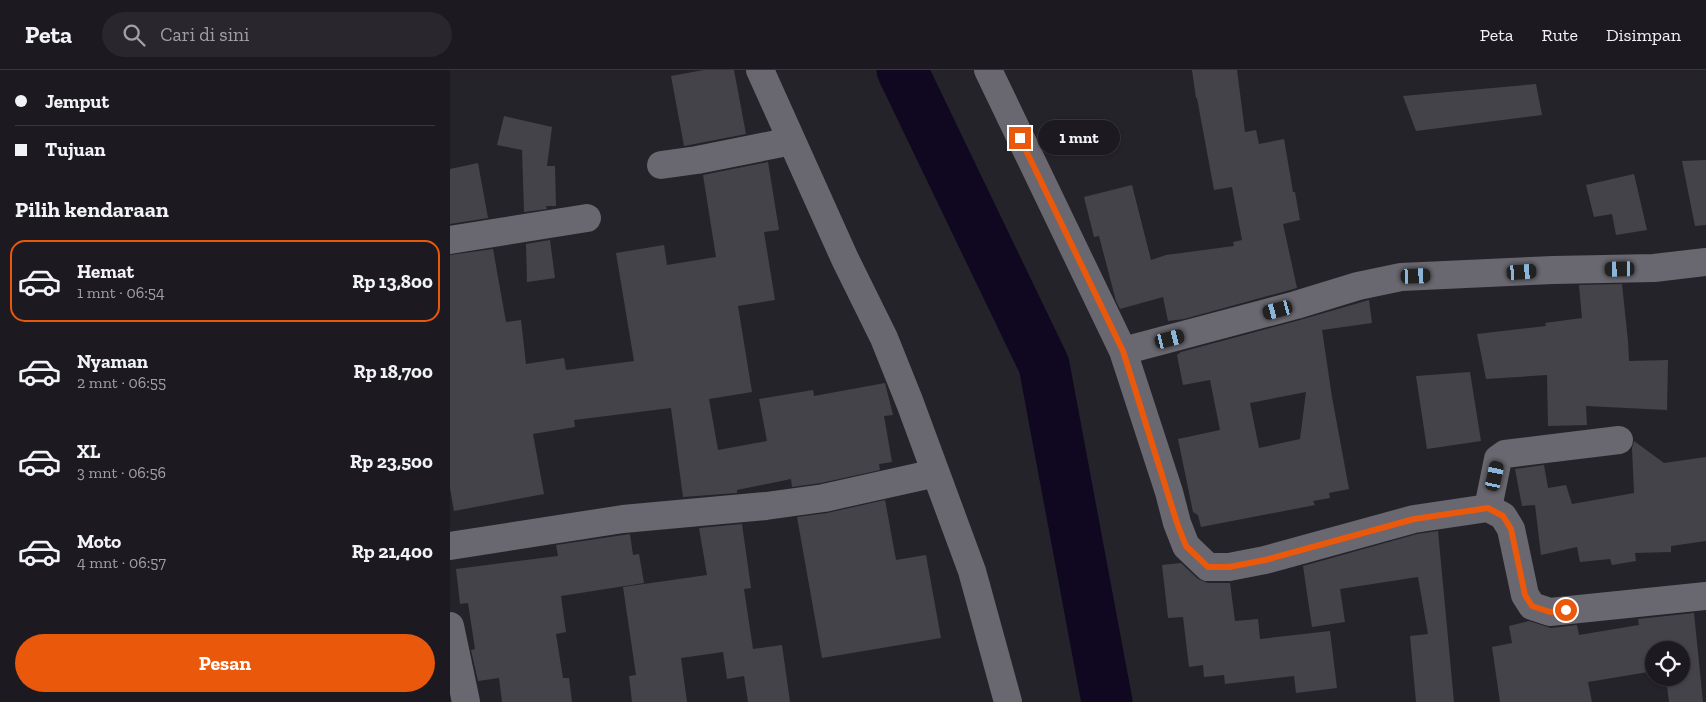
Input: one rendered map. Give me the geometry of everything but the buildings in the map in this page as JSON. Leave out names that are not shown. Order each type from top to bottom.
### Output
[{"type":"street","points":[[760,70],[845,259],[884,338],[910,403],[972,571],[1008,702]]},
{"type":"street","points":[[988,70],[1123,351],[1186,546],[1208,567],[1229,567],[1265,560],[1414,519],[1488,508],[1503,516],[1511,529],[1525,595],[1532,606],[1550,612],[1706,596]]},
{"type":"street","points":[[661,164],[696,160],[792,141]]},
{"type":"street","points":[[450,240],[587,218]]},
{"type":"street","points":[[1123,351],[1296,305],[1358,286],[1401,277],[1553,270],[1654,268],[1706,262]]},
{"type":"street","points":[[1488,508],[1500,456],[1619,440]]},
{"type":"street","points":[[450,546],[623,519],[766,506],[824,498],[936,474]]},
{"type":"street","points":[[450,626],[466,702]]},
{"type":"waterway","points":[[902,70],[1044,365],[1107,702]]},
{"type":"route","points":[[1020,138],[1123,351],[1186,546],[1208,567],[1229,567],[1265,560],[1414,519],[1488,508],[1503,516],[1511,529],[1525,595],[1532,606],[1550,612],[1566,610]]}]
